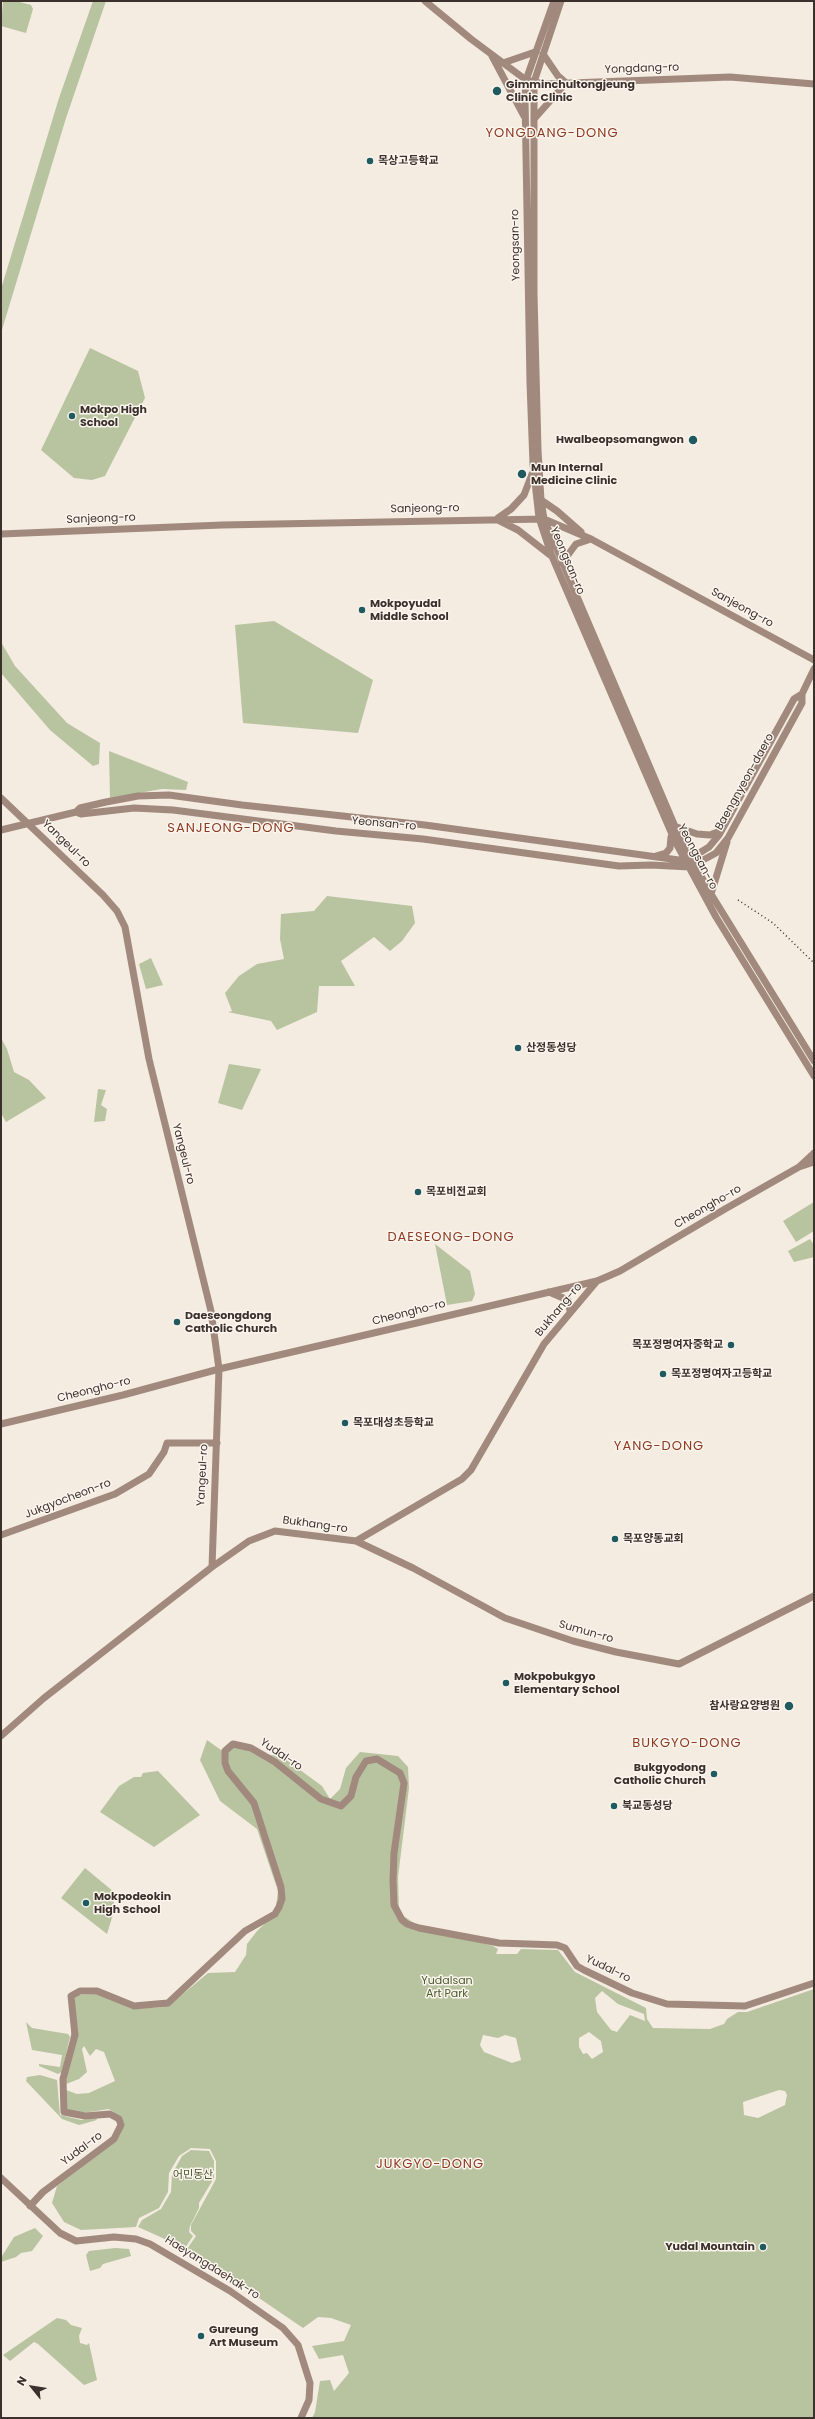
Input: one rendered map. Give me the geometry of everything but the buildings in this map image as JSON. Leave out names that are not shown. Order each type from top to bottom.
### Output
[{"type":"street","name":"Yongdang-ro","points":[[425,1],[503,63],[526,80],[534,82],[544,84],[740,77],[814,84]]},
{"type":"street","name":"Yeongsan-ro","points":[[554,1],[526,80],[525,118],[533,464],[541,519],[553,558],[673,830],[691,862],[814,1062]]},
{"type":"street","name":"Yeongsan-ro","points":[[562,1],[534,82],[535,302],[541,519],[562,563],[673,830]]},
{"type":"street","points":[[503,63],[535,52]]},
{"type":"street","points":[[491,54],[525,118]]},
{"type":"street","points":[[534,119],[566,83],[558,76],[543,54]]},
{"type":"street","points":[[533,464],[531,480],[524,495],[511,509],[496,519],[518,530],[553,558]]},
{"type":"street","points":[[541,500],[591,539]]},
{"type":"street","name":"Sanjeong-ro","points":[[1,534],[496,519],[541,519],[591,539],[814,660]]},
{"type":"street","points":[[562,563],[576,544],[591,539]]},
{"type":"street","name":"Baengnyeon-daero","points":[[691,862],[709,847],[729,820],[794,700],[803,691],[814,669]]},
{"type":"street","points":[[803,691],[814,684]]},
{"type":"street","name":"Baengnyeon-daero","points":[[691,862],[716,853],[730,834],[802,704],[803,691]]},
{"type":"street","name":"Yeonsan-ro","points":[[1,830],[76,812],[80,808],[106,802],[138,796],[169,794],[249,806],[425,825],[618,850],[646,856],[691,862]]},
{"type":"street","name":"Yangeul-ro","points":[[1,798],[105,897],[117,911],[125,927],[149,1059],[211,1311],[219,1369],[212,1567]]},
{"type":"street","name":"Yeonsan-ro","points":[[76,812],[81,814],[134,808],[173,810],[336,831],[423,839],[619,866],[691,862]]},
{"type":"street","points":[[646,856],[666,853],[672,842],[673,830],[710,835],[719,833],[729,820]]},
{"type":"street","points":[[711,894],[730,834]]},
{"type":"street","name":"Yeongsan-ro","points":[[691,862],[716,917],[814,1076]]},
{"type":"street","name":"Cheongho-ro","points":[[799,1167],[814,1153]]},
{"type":"street","name":"Cheongho-ro","points":[[1,1424],[219,1369],[597,1281],[638,1261],[799,1167],[814,1162]]},
{"type":"street","name":"Bukhang-ro","points":[[1,1736],[44,1698],[212,1567],[255,1537],[274,1531],[356,1541],[462,1478],[471,1470],[544,1344],[570,1311],[586,1296],[597,1281]]},
{"type":"street","points":[[549,1292],[568,1300],[570,1311]]},
{"type":"street","name":"Jukgyocheon-ro","points":[[1,1535],[115,1494],[149,1474],[164,1452],[167,1443],[216,1443]]},
{"type":"street","name":"Sumun-ro","points":[[356,1541],[413,1568],[505,1618],[573,1641],[616,1652],[679,1664],[814,1596]]},
{"type":"street","name":"Yudal-ro","points":[[30,2206],[43,2192],[114,2139],[121,2125],[119,2119],[110,2114],[85,2116],[64,2112],[62,2107],[63,2079],[75,2035],[71,1996],[80,1992],[97,1991],[134,2006],[168,2003],[245,1931],[275,1914],[279,1907],[282,1899],[281,1887],[254,1804],[228,1771],[225,1763],[225,1751],[233,1744],[251,1748],[275,1762],[321,1799],[337,1806],[347,1803],[356,1777],[366,1762],[377,1759],[400,1773],[404,1783],[394,1853],[392,1881],[394,1905],[402,1920],[407,1924],[419,1928],[499,1943],[557,1945],[565,1948],[577,1966],[584,1970],[632,1993],[667,2004],[745,2006],[814,1983]]},
{"type":"street","name":"Haeyangdaehak-ro","points":[[1,2178],[60,2233],[76,2241],[114,2237],[136,2239],[163,2250],[283,2328],[298,2345],[310,2383],[308,2400],[301,2418]]},
{"type":"green space","points":[[3,1],[16,1],[31,5],[33,9],[26,33],[1,26]]},
{"type":"green space","points":[[93,1],[106,1],[66,118],[1,333],[1,289],[59,98]]},
{"type":"green space","points":[[90,348],[138,371],[145,398],[105,476],[92,480],[74,478],[41,450]]},
{"type":"green space","points":[[274,621],[373,680],[358,733],[243,723],[235,625]]},
{"type":"green space","points":[[1,642],[15,666],[67,723],[100,743],[99,764],[93,766],[50,730],[1,673]]},
{"type":"green space","points":[[109,751],[188,782],[186,790],[162,789],[110,798]]},
{"type":"green space","points":[[327,896],[412,906],[415,923],[402,941],[390,951],[374,937],[341,961],[355,986],[319,986],[317,1012],[277,1030],[271,1021],[228,1012],[232,1011],[225,993],[239,976],[257,964],[284,959],[280,939],[281,914],[314,911]]},
{"type":"green space","points":[[151,958],[163,985],[146,989],[139,964]]},
{"type":"green space","points":[[1,1038],[7,1049],[14,1072],[29,1080],[46,1098],[6,1122],[1,1113]]},
{"type":"green space","points":[[229,1064],[261,1069],[242,1110],[218,1103]]},
{"type":"green space","points":[[98,1089],[106,1090],[101,1105],[107,1109],[105,1121],[94,1122]]},
{"type":"green space","points":[[814,1202],[814,1231],[796,1242],[783,1221]]},
{"type":"green space","points":[[810,1239],[814,1245],[814,1257],[794,1262],[788,1251]]},
{"type":"green space","points":[[435,1244],[470,1271],[475,1294],[472,1301],[447,1305]]},
{"type":"green space","name":"Yudalsan Art Park","points":[[207,1740],[221,1750],[240,1742],[261,1754],[281,1756],[322,1786],[330,1799],[340,1789],[346,1768],[360,1752],[398,1756],[408,1767],[409,1788],[398,1877],[399,1913],[417,1925],[493,1946],[498,1949],[496,1954],[517,1954],[521,1949],[558,1950],[575,1972],[646,2008],[647,2019],[653,2028],[710,2029],[724,2024],[727,2019],[738,2012],[747,2012],[814,1989],[814,2418],[312,2418],[315,2412],[320,2381],[330,2380],[334,2391],[349,2373],[343,2355],[319,2359],[312,2346],[344,2341],[351,2325],[331,2318],[318,2317],[303,2328],[187,2249],[196,2236],[191,2231],[191,2225],[216,2179],[216,2161],[210,2149],[191,2148],[179,2156],[169,2173],[168,2192],[159,2208],[139,2218],[136,2227],[81,2230],[64,2222],[52,2203],[57,2186],[103,2151],[120,2135],[123,2124],[115,2113],[109,2109],[83,2113],[69,2111],[66,2108],[66,2090],[77,2094],[89,2093],[115,2081],[104,2052],[96,2049],[90,2056],[84,2046],[82,2049],[87,2072],[79,2079],[66,2084],[75,1997],[78,1995],[98,1994],[132,2009],[163,2007],[172,2003],[208,1973],[235,1972],[246,1955],[247,1944],[257,1931],[275,1914],[278,1891],[257,1829],[220,1801],[200,1760]],"holes":[[[602,1991],[618,2004],[644,2014],[645,2021],[630,2015],[617,2032],[611,2030],[597,2012],[595,1998]],[[589,2032],[601,2041],[603,2052],[592,2059],[587,2053],[583,2054],[579,2047],[579,2038]],[[483,2035],[498,2038],[505,2035],[516,2038],[521,2060],[512,2063],[484,2052],[480,2045]],[[779,2090],[785,2091],[787,2095],[785,2105],[758,2118],[744,2115],[743,2102]]]},
{"type":"green space","points":[[158,1771],[200,1815],[154,1847],[100,1812],[119,1786],[134,1777],[141,1777],[143,1773]]},
{"type":"green space","points":[[85,1868],[114,1892],[114,1911],[107,1934],[61,1898]]},
{"type":"green space","points":[[26,2022],[32,2028],[68,2034],[70,2037],[62,2072],[58,2074],[39,2066],[39,2064],[60,2067],[62,2055],[32,2050]]},
{"type":"green space","points":[[40,2075],[57,2080],[60,2115],[81,2120],[96,2118],[97,2120],[79,2125],[62,2119],[26,2081],[27,2077]]},
{"type":"green space","name":"어민동산","points":[[191,2150],[209,2151],[214,2161],[214,2178],[199,2203],[199,2208],[190,2226],[189,2232],[193,2236],[185,2248],[138,2227],[142,2220],[161,2209],[171,2192],[172,2174],[182,2156]]},
{"type":"green space","points":[[35,2228],[43,2236],[32,2251],[21,2253],[16,2257],[1,2262],[2,2256],[14,2237]]},
{"type":"green space","points":[[115,2248],[129,2249],[131,2256],[103,2264],[100,2268],[90,2271],[86,2255],[89,2251]]},
{"type":"green space","points":[[57,2318],[66,2320],[71,2325],[82,2328],[79,2336],[80,2343],[87,2345],[89,2343],[97,2380],[84,2385],[34,2342],[10,2361],[3,2355]]},
{"type":"railway","points":[[738,900],[773,923],[814,963]]},
{"type":"place","name":"Gimminchultongjeung Clinic Clinic","points":[[497,91]]},
{"type":"place","name":"목상고등학교","points":[[370,161]]},
{"type":"place","name":"Mokpo High School","points":[[72,416]]},
{"type":"place","name":"Hwalbeopsomangwon","points":[[693,440]]},
{"type":"place","name":"Mun Internal Medicine Clinic","points":[[522,474]]},
{"type":"place","name":"Mokpoyudal Middle School","points":[[362,610]]},
{"type":"place","name":"산정동성당","points":[[518,1048]]},
{"type":"place","name":"목포비전교회","points":[[418,1192]]},
{"type":"place","name":"Daeseongdong Catholic Church","points":[[177,1322]]},
{"type":"place","name":"목포정명여자중학교","points":[[731,1345]]},
{"type":"place","name":"목포정명여자고등학교","points":[[663,1374]]},
{"type":"place","name":"목포대성초등학교","points":[[345,1423]]},
{"type":"place","name":"목포양동교회","points":[[615,1539]]},
{"type":"place","name":"Mokpobukgyo Elementary School","points":[[506,1683]]},
{"type":"place","name":"참사랑요양병원","points":[[789,1706]]},
{"type":"place","name":"Bukgyodong Catholic Church","points":[[714,1774]]},
{"type":"place","name":"북교동성당","points":[[614,1806]]},
{"type":"place","name":"Mokpodeokin High School","points":[[86,1903]]},
{"type":"place","name":"Yudal Mountain","points":[[763,2247]]},
{"type":"place","name":"Gureung Art Museum","points":[[201,2336]]},
{"type":"district","name":"YONGDANG-DONG","points":[[552,134]]},
{"type":"district","name":"SANJEONG-DONG","points":[[231,829]]},
{"type":"district","name":"DAESEONG-DONG","points":[[451,1238]]},
{"type":"district","name":"YANG-DONG","points":[[659,1447]]},
{"type":"district","name":"BUKGYO-DONG","points":[[687,1744]]},
{"type":"district","name":"JUKGYO-DONG","points":[[430,2165]]}]
